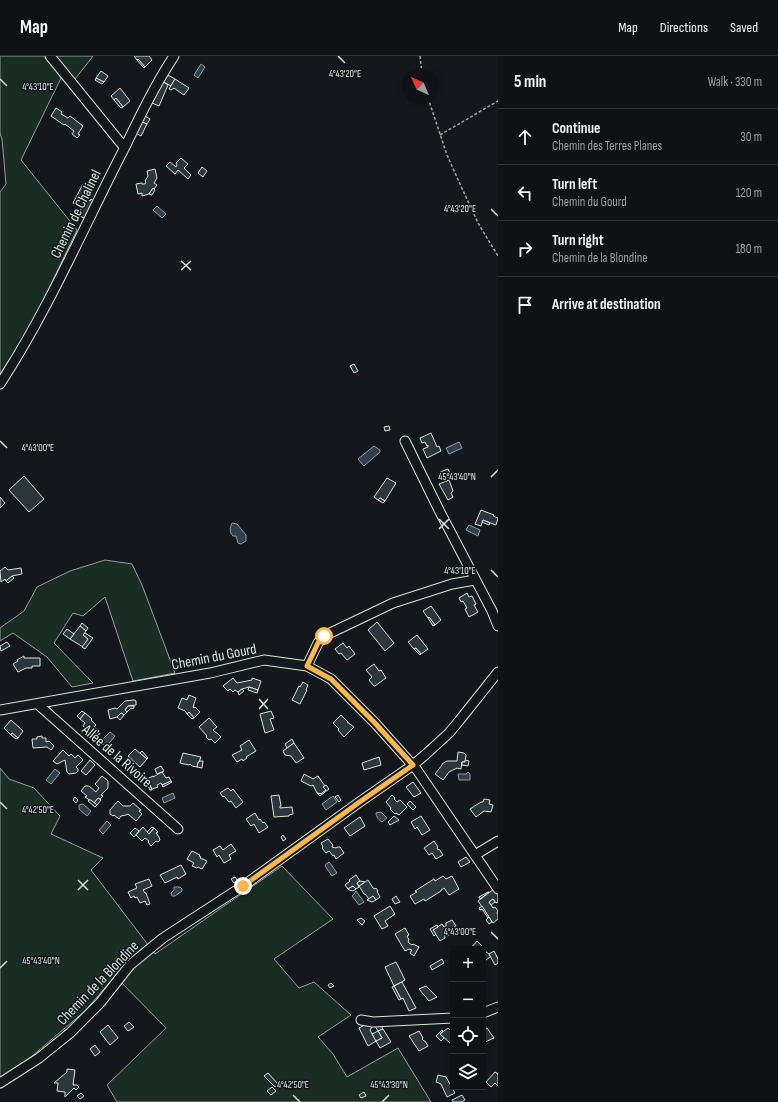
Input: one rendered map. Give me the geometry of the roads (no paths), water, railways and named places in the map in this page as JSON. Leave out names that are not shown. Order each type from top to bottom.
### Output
[{"type":"street","points":[[50,56],[124,147]]},
{"type":"street","name":"Chemin de Chalinel","points":[[0,384],[24,346],[53,293],[124,147],[155,87],[174,56]]},
{"type":"street","points":[[405,441],[492,611],[498,626]]},
{"type":"street","points":[[307,666],[318,643],[324,636],[393,604],[452,584],[475,580]]},
{"type":"street","name":"Chemin du Gourd","points":[[0,710],[210,673],[264,660],[307,666],[331,679],[375,723],[413,765],[498,889]]},
{"type":"street","name":"Chemin de la Blondine","points":[[0,1084],[39,1058],[70,1033],[100,1003],[130,965],[163,938],[243,886],[413,765],[448,734],[498,672]]},
{"type":"street","name":"Allée de la Rivoire","points":[[38,704],[178,828]]},
{"type":"street","points":[[475,855],[498,841]]},
{"type":"street","points":[[486,1012],[498,1007]]},
{"type":"street","points":[[361,1020],[372,1022],[450,1018]]},
{"type":"water","points":[[201,64],[205,67],[198,78],[194,75]]},
{"type":"water","points":[[157,206],[166,214],[162,218],[153,210]]},
{"type":"water","points":[[459,442],[462,448],[449,454],[446,448]]},
{"type":"water","points":[[374,446],[380,450],[380,452],[364,466],[358,459]]},
{"type":"water","points":[[232,523],[237,524],[246,535],[246,541],[241,544],[238,543],[236,536],[233,536],[230,531]]},
{"type":"water","points":[[469,525],[480,530],[478,536],[466,530]]},
{"type":"water","points":[[110,732],[115,736],[106,747],[100,742]]},
{"type":"water","points":[[55,769],[60,773],[51,784],[46,780]]},
{"type":"water","points":[[468,772],[470,774],[470,780],[459,780],[458,774],[466,774]]},
{"type":"water","points":[[173,793],[175,798],[164,803],[162,798]]},
{"type":"water","points":[[333,796],[337,802],[326,810],[322,804]]},
{"type":"water","points":[[83,804],[91,811],[87,816],[79,809],[79,805]]},
{"type":"water","points":[[381,812],[387,818],[382,822],[376,814]]},
{"type":"water","points":[[107,821],[111,825],[103,834],[99,830]]},
{"type":"water","points":[[329,862],[337,873],[332,876],[325,866]]},
{"type":"water","points":[[174,887],[180,887],[182,891],[175,896],[172,896],[171,893],[174,890]]},
{"type":"water","points":[[356,891],[364,902],[359,905],[352,896]]}]
